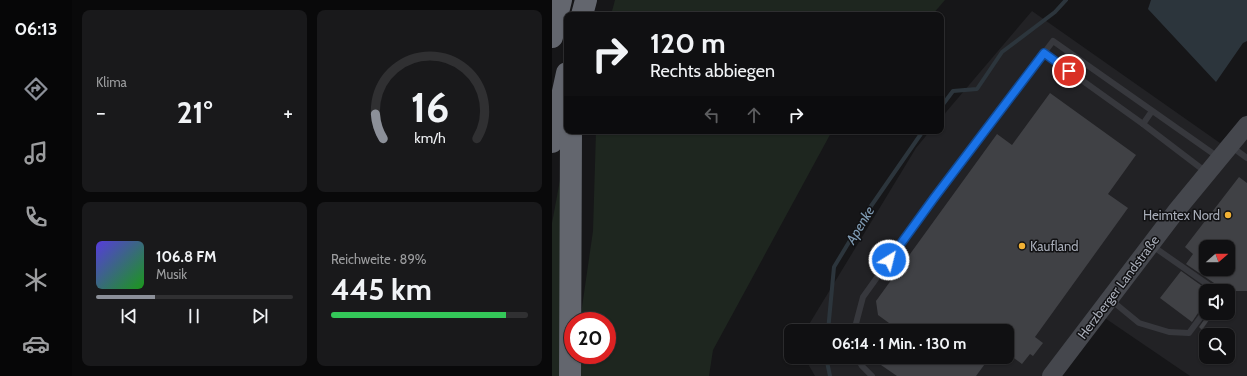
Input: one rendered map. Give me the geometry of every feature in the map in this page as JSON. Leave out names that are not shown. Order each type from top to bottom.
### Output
[{"type":"highway","points":[[552,37],[561,0]]},
{"type":"highway","points":[[583,12],[586,0]]},
{"type":"highway","points":[[552,142],[564,87]]},
{"type":"highway","points":[[570,376],[571,134]]},
{"type":"street","name":"Herzberger Landstraße","points":[[1051,376],[1151,245],[1247,125]]},
{"type":"lane","points":[[856,324],[863,297],[934,198],[1053,41],[1152,111],[1225,152],[1247,158]]},
{"type":"lane","points":[[1044,53],[1208,173]]},
{"type":"lane","points":[[1143,124],[1152,111]]},
{"type":"lane","points":[[1151,245],[1207,284]]},
{"type":"lane","points":[[1110,299],[1139,323],[1169,332],[1188,333],[1199,319]]},
{"type":"lane","points":[[861,364],[872,376]]},
{"type":"shaded area","points":[[615,0],[945,0],[935,12],[612,12]]},
{"type":"shaded area","points":[[1151,0],[1247,0],[1247,41],[1243,43],[1216,82],[1148,9]]},
{"type":"shaded area","points":[[1032,11],[1220,143],[1247,115],[1247,376],[1190,376],[1096,312],[1042,376],[815,376],[808,364],[1014,364],[1014,324],[809,324],[916,148],[928,134],[944,134],[944,114]]},
{"type":"shaded area","points":[[596,134],[830,134],[713,350],[709,376],[578,376],[579,364],[616,364],[616,312],[581,312],[593,231]]},
{"type":"shaded area","points":[[563,164],[563,376],[552,376],[552,223]]},
{"type":"building","points":[[1050,93],[1136,155],[1108,194],[1128,208],[1035,337],[1043,343],[1033,356],[1030,354],[1022,364],[1014,358],[1014,324],[890,324],[878,315],[876,301],[997,134],[1012,145]]},
{"type":"building","name":"Heimtex Nord","points":[[1239,177],[1247,183],[1247,291],[1235,291],[1235,284],[1216,284],[1204,276],[1235,276],[1235,240],[1199,240],[1199,273],[1186,264],[1193,254],[1185,247]]},
{"type":"building","points":[[1181,271],[1199,284],[1199,312],[1192,322],[1160,298]]},
{"type":"building","points":[[1204,320],[1209,320],[1203,328],[1199,327]]},
{"type":"building","points":[[985,364],[976,376],[897,376],[881,365]]},
{"type":"waterway","name":"Apenke","points":[[944,103],[953,91],[977,89],[1002,52],[1055,12],[1066,0]]},
{"type":"waterway","name":"Apenke","points":[[829,324],[834,267],[869,209],[921,134]]},
{"type":"waterway","name":"Apenke","points":[[827,364],[830,376]]},
{"type":"place","name":"Heimtex Nord","points":[[1228,215]]},
{"type":"place","name":"Kaufland","points":[[1022,246]]},
{"type":"route","points":[[889,260],[1044,53],[1069,71]]}]
